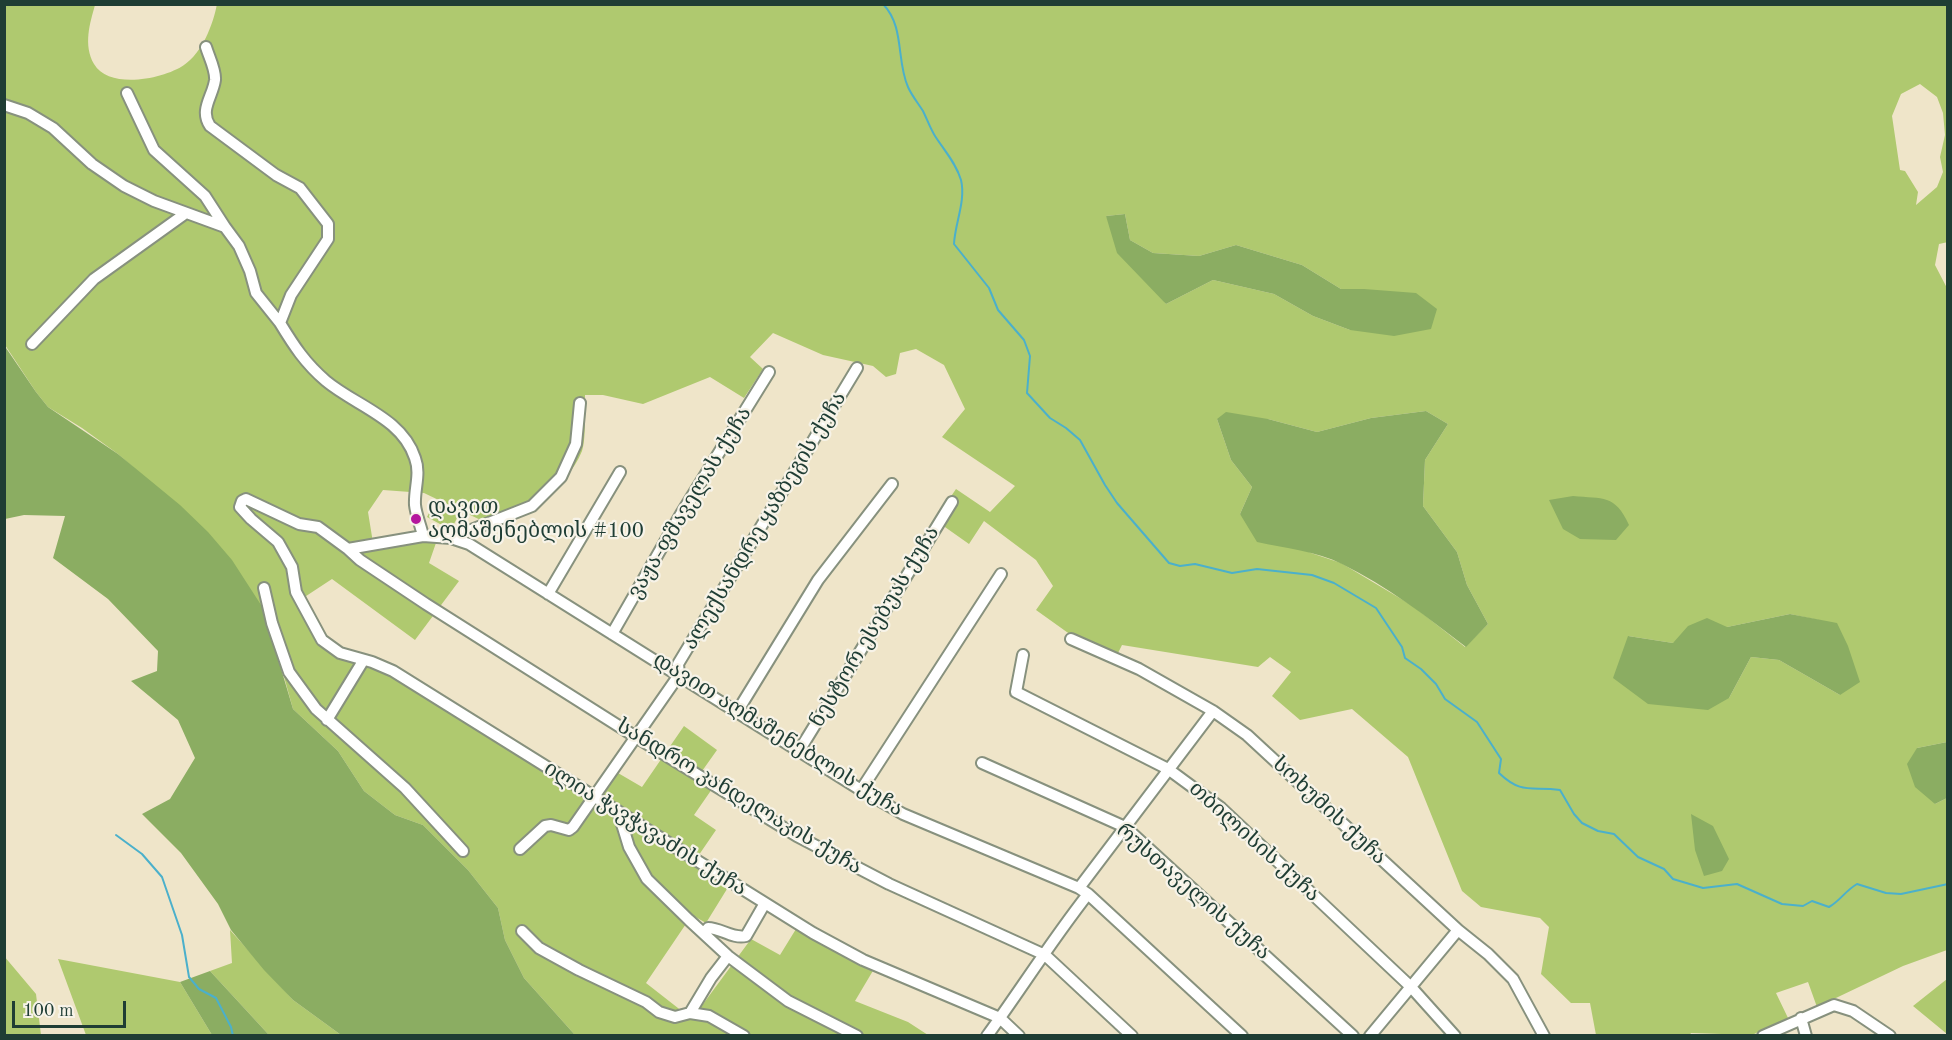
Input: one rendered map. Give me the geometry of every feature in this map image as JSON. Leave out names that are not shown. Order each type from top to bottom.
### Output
[{"type":"street","points":[[206,47],[216,79],[205,110],[205,120],[276,175],[300,188],[328,224],[328,239],[291,295],[280,323]]},
{"type":"street","points":[[127,93],[154,150],[205,196],[239,246],[250,271],[256,293],[280,323],[298,354],[327,382],[373,410],[404,436],[416,459],[418,480],[415,504],[423,536]]},
{"type":"street","points":[[4,105],[28,114],[53,128],[92,164],[124,186],[225,227]]},
{"type":"street","points":[[32,344],[94,279],[186,213]]},
{"type":"street","name":"ალექსანდრე ყაზბეგის ქუჩა","points":[[520,849],[545,826],[551,825],[569,830],[680,675],[678,664],[856,368]]},
{"type":"street","name":"ვაჟა-ფშაველას ქუჩა","points":[[612,634],[681,514],[769,372]]},
{"type":"street","points":[[451,538],[532,506],[561,477],[576,444],[580,404]]},
{"type":"street","points":[[548,594],[620,471]]},
{"type":"street","points":[[737,712],[818,580],[892,484]]},
{"type":"street","name":"სანდრო კანდელაკის ქუჩა","points":[[296,592],[292,567],[278,542],[240,507],[242,501],[246,500],[299,524],[318,527],[360,560],[426,604],[797,836],[889,884],[1045,955],[1132,1035]]},
{"type":"street","name":"ნესტორ ესებუას ქუჩა","points":[[799,751],[952,502]]},
{"type":"street","name":"დავით აღმაშენებლის ქუჩა","points":[[348,549],[423,536],[451,538],[469,544],[861,790],[903,814],[1083,891],[1242,1035]]},
{"type":"street","points":[[861,790],[1001,574]]},
{"type":"street","points":[[264,588],[272,623],[289,672],[316,709],[405,788],[463,851]]},
{"type":"street","name":"ილია ჭავჭავაძის ქუჩა","points":[[296,592],[322,640],[340,653],[393,671],[813,933],[863,960],[1000,1018],[1019,1035]]},
{"type":"street","name":"სოხუმის ქუჩა","points":[[1071,639],[1139,669],[1213,711],[1247,735],[1513,979],[1544,1035]]},
{"type":"street","name":"თბილისის ქუჩა","points":[[1023,655],[1016,692],[1168,769],[1221,808],[1411,987],[1455,1035]]},
{"type":"street","points":[[327,720],[363,660]]},
{"type":"street","points":[[987,1035],[1045,955],[1125,827],[1213,711]]},
{"type":"street","name":"რუსთაველის ქუჩა","points":[[982,763],[1125,827],[1353,1035]]},
{"type":"street","points":[[618,811],[629,847],[647,879],[728,956],[788,1001],[857,1035]]},
{"type":"street","points":[[704,933],[708,928],[712,928],[732,936],[746,936],[765,903]]},
{"type":"street","points":[[1370,1035],[1458,930]]},
{"type":"street","points":[[522,931],[539,948],[646,1002],[659,1012],[675,1017],[690,1013],[709,1016],[744,1035]]},
{"type":"street","points":[[690,1013],[711,978],[728,956]]},
{"type":"street","points":[[1763,1035],[1834,1005],[1853,1011],[1890,1035]]},
{"type":"street","points":[[1801,1018],[1806,1035]]},
{"type":"green space","points":[[217,4],[1947,5],[1948,242],[1939,244],[1935,265],[1948,290],[1947,742],[1917,748],[1935,804],[1947,798],[1947,950],[1903,966],[1817,1007],[1808,982],[1776,993],[1788,1018],[1752,1035],[1691,1033],[1689,1036],[1596,1035],[1590,1003],[1571,1003],[1541,974],[1549,927],[1540,918],[1481,907],[1462,891],[1408,757],[1352,709],[1300,720],[1272,696],[1291,672],[1270,657],[1258,667],[1122,645],[1117,655],[1071,635],[1036,610],[1053,586],[1036,560],[984,521],[969,544],[935,520],[956,489],[990,512],[1015,486],[942,437],[965,409],[944,365],[916,349],[900,353],[896,374],[886,377],[873,366],[823,355],[773,333],[750,357],[763,369],[744,398],[710,377],[643,404],[603,395],[585,395],[582,451],[566,477],[529,504],[487,523],[424,493],[383,490],[368,512],[374,549],[422,538],[437,540],[429,563],[459,581],[415,640],[332,579],[297,602],[320,644],[354,663],[385,671],[597,805],[618,773],[642,787],[684,726],[717,750],[695,781],[712,789],[694,815],[716,830],[692,865],[727,889],[706,923],[692,915],[646,983],[692,1019],[751,939],[780,955],[796,929],[831,949],[874,969],[855,1001],[908,1022],[928,1035],[575,1035],[524,978],[505,940],[498,908],[468,870],[423,825],[395,815],[364,791],[338,751],[293,709],[278,655],[133,467],[82,428],[48,407],[5,345],[5,5],[95,5],[88,42],[91,57],[101,72],[124,79],[151,78],[184,65],[201,46],[210,29]],"holes":[[[1920,84],[1937,97],[1943,113],[1945,135],[1940,157],[1943,172],[1937,187],[1916,205],[1918,192],[1905,171],[1900,170],[1892,116],[1901,94]],[[1125,214],[1130,240],[1153,253],[1199,256],[1236,245],[1302,265],[1341,289],[1364,289],[1350,330],[1313,316],[1274,294],[1213,280],[1166,304],[1106,216]],[[1426,411],[1448,424],[1425,460],[1423,506],[1457,552],[1467,585],[1488,624],[1465,647],[1413,606],[1341,563],[1311,553],[1240,514],[1252,487],[1231,460],[1217,419],[1268,419],[1317,432],[1371,418]],[[1790,614],[1837,624],[1840,695],[1779,660],[1751,657],[1729,698],[1628,636],[1673,643],[1727,627]]]},
{"type":"green space","points":[[1125,214],[1130,240],[1153,253],[1199,256],[1236,245],[1302,265],[1341,289],[1416,293],[1437,309],[1431,329],[1394,336],[1350,330],[1313,316],[1274,294],[1213,280],[1166,304],[1117,253],[1106,216]]},
{"type":"green space","points":[[4,345],[48,407],[118,454],[180,505],[232,560],[263,608],[293,709],[338,751],[364,791],[395,815],[423,825],[468,870],[498,908],[505,940],[524,978],[575,1035],[341,1035],[293,1000],[264,970],[231,930],[218,904],[181,853],[142,814],[170,799],[195,758],[178,720],[131,681],[157,671],[158,651],[108,599],[53,558],[65,516],[24,515],[5,519]]},
{"type":"green space","points":[[1426,411],[1448,424],[1425,460],[1423,506],[1457,552],[1467,585],[1488,624],[1466,647],[1391,592],[1342,564],[1311,553],[1257,542],[1240,514],[1252,487],[1231,460],[1217,419],[1226,412],[1268,419],[1317,432],[1371,418]]},
{"type":"green space","points":[[1573,496],[1600,498],[1613,503],[1619,508],[1629,525],[1616,540],[1580,539],[1563,529],[1549,500]]},
{"type":"green space","points":[[434,503],[458,516],[451,530],[427,517]]},
{"type":"green space","points":[[1790,614],[1837,623],[1848,646],[1860,682],[1840,695],[1779,660],[1751,657],[1729,698],[1708,710],[1648,704],[1613,678],[1628,636],[1673,643],[1688,626],[1707,618],[1727,627]]},
{"type":"green space","points":[[1947,742],[1947,798],[1935,804],[1915,787],[1907,764],[1917,748]]},
{"type":"green space","points":[[1691,814],[1713,826],[1729,859],[1722,871],[1704,876],[1695,850]]},
{"type":"green space","points":[[230,930],[293,1000],[341,1035],[269,1035],[210,971],[232,963]]},
{"type":"green space","points":[[4,956],[36,994],[41,1035],[5,1035]]},
{"type":"green space","points":[[58,959],[180,982],[212,1035],[86,1035]]},
{"type":"green space","points":[[210,971],[269,1035],[212,1035],[180,982]]},
{"type":"green space","points":[[1947,979],[1947,1034],[1913,1006]]},
{"type":"waterway","points":[[883,4],[894,23],[908,87],[935,136],[953,162],[961,180],[962,196],[954,244],[989,288],[998,310],[1024,340],[1030,356],[1027,393],[1050,418],[1080,440],[1117,503],[1169,563],[1180,566],[1195,564],[1232,573],[1257,569],[1312,575],[1334,583],[1376,608],[1402,647],[1405,658],[1421,669],[1436,684],[1445,699],[1477,722],[1501,759],[1499,773],[1521,787],[1560,790],[1582,823],[1598,831],[1614,834],[1638,857],[1664,869],[1673,879],[1703,888],[1737,884],[1782,904],[1803,906],[1812,901],[1829,907],[1857,884],[1886,893],[1901,894],[1948,884]]},
{"type":"waterway","points":[[116,835],[142,854],[162,877],[182,935],[189,977],[199,989],[216,998],[231,1027],[233,1036]]},
{"type":"place","name":"დავით აღმაშენებლის #100","points":[[416,519]]}]
